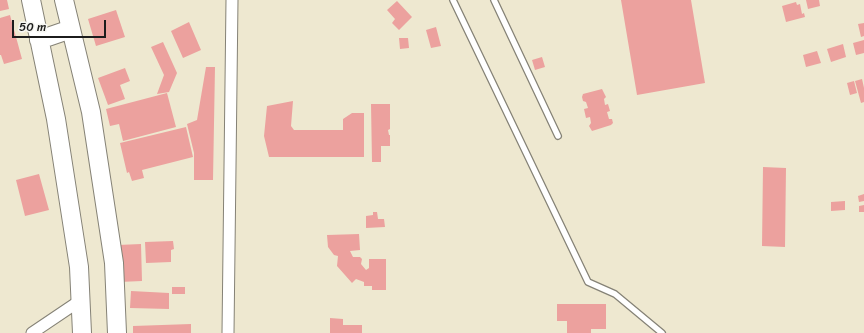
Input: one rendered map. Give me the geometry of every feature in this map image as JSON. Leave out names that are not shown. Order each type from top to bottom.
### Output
[{"type":"main road","points":[[31,0],[56,120],[79,267],[82,333]]},
{"type":"main road","points":[[64,0],[92,120],[114,264],[117,333]]},
{"type":"main road","points":[[39,40],[71,29]]},
{"type":"street","points":[[228,333],[232,0]]},
{"type":"street","points":[[32,333],[81,300]]},
{"type":"lane","points":[[453,0],[588,282],[615,294],[662,333]]},
{"type":"lane","points":[[494,0],[558,136]]},
{"type":"building","points":[[0,0],[7,0],[9,9],[0,11]]},
{"type":"building","points":[[621,0],[691,0],[705,83],[637,95]]},
{"type":"building","points":[[806,0],[819,0],[820,6],[808,9]]},
{"type":"building","points":[[397,1],[412,17],[399,30],[392,23],[395,19],[387,10]]},
{"type":"building","points":[[796,2],[797,5],[800,4],[802,14],[804,13],[805,17],[786,22],[782,6]]},
{"type":"building","points":[[116,10],[125,37],[96,46],[88,19]]},
{"type":"building","points":[[10,15],[22,59],[4,64],[0,55],[0,18]]},
{"type":"building","points":[[189,22],[201,50],[183,58],[171,31]]},
{"type":"building","points":[[864,23],[864,36],[861,37],[858,24]]},
{"type":"building","points":[[436,27],[441,46],[431,48],[426,30]]},
{"type":"building","points":[[399,38],[408,38],[409,48],[400,49]]},
{"type":"building","points":[[864,40],[864,53],[856,55],[853,43]]},
{"type":"building","points":[[163,42],[177,73],[169,92],[157,94],[164,75],[151,47]]},
{"type":"building","points":[[843,44],[846,57],[831,62],[827,49]]},
{"type":"building","points":[[817,51],[821,63],[806,67],[803,55]]},
{"type":"building","points":[[542,57],[545,67],[535,70],[532,60]]},
{"type":"building","points":[[206,67],[215,67],[213,180],[194,180],[194,153],[187,124],[197,120]]},
{"type":"building","points":[[125,68],[130,81],[120,85],[125,99],[108,105],[98,78]]},
{"type":"building","points":[[862,79],[864,88],[864,102],[861,103],[855,81]]},
{"type":"building","points":[[854,81],[857,93],[850,95],[847,83]]},
{"type":"building","points":[[602,89],[606,97],[604,99],[605,105],[608,104],[610,111],[607,112],[609,119],[612,119],[613,123],[592,131],[589,126],[591,123],[590,117],[586,118],[584,109],[588,108],[582,97],[583,94]]},
{"type":"building","points":[[167,93],[176,127],[123,141],[119,124],[110,126],[106,109]]},
{"type":"building","points":[[293,101],[291,126],[294,130],[343,130],[343,119],[352,113],[364,113],[364,157],[269,157],[264,136],[267,106]]},
{"type":"building","points":[[371,104],[390,104],[390,129],[388,130],[390,135],[390,146],[381,146],[381,162],[372,162]]},
{"type":"building","points":[[186,127],[193,157],[142,170],[144,178],[132,181],[129,172],[127,173],[120,143]]},
{"type":"building","points":[[763,167],[786,168],[785,247],[762,246]]},
{"type":"building","points":[[39,174],[49,210],[25,216],[16,180]]},
{"type":"building","points":[[864,194],[864,201],[859,202],[858,196]]},
{"type":"building","points":[[845,201],[845,210],[831,211],[831,202]]},
{"type":"building","points":[[864,205],[864,212],[859,212],[859,206]]},
{"type":"building","points":[[373,212],[377,212],[378,219],[384,219],[385,227],[366,228],[366,216],[373,215]]},
{"type":"building","points":[[359,234],[360,250],[350,251],[353,257],[360,257],[362,259],[361,264],[366,270],[369,268],[369,259],[386,259],[386,290],[372,290],[372,286],[364,286],[364,282],[356,279],[352,283],[337,266],[338,256],[334,255],[328,247],[327,235]]},
{"type":"building","points":[[173,241],[174,249],[171,250],[171,262],[146,263],[145,242]]},
{"type":"building","points":[[141,244],[142,281],[119,282],[118,245]]},
{"type":"building","points":[[172,287],[185,287],[185,294],[172,294]]},
{"type":"building","points":[[131,291],[169,293],[169,309],[130,308]]},
{"type":"building","points":[[557,304],[606,304],[606,329],[591,329],[591,333],[567,333],[567,321],[557,321]]},
{"type":"building","points":[[330,318],[343,319],[343,325],[362,325],[362,333],[330,333]]},
{"type":"building","points":[[191,324],[191,333],[133,333],[133,326]]}]
